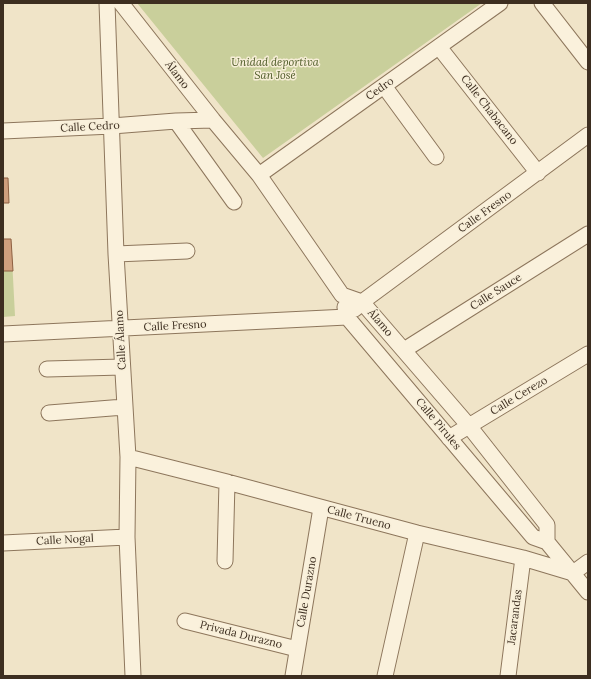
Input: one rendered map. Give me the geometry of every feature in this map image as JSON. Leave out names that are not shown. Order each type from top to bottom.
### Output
[{"type":"street","name":"Calle Álamo","points":[[107,3],[116,254],[128,457],[127,537],[133,676]]},
{"type":"street","name":"Álamo","points":[[121,3],[213,120],[259,175],[342,295],[362,302],[469,426],[547,525],[547,542]]},
{"type":"street","name":"Cedro","points":[[259,175],[500,3]]},
{"type":"street","points":[[542,3],[588,62]]},
{"type":"street","name":"Calle Chabacano","points":[[439,47],[538,173]]},
{"type":"street","points":[[384,86],[436,157]]},
{"type":"street","name":"Calle Cedro","points":[[3,131],[213,120]]},
{"type":"street","points":[[176,121],[234,202]]},
{"type":"street","name":"Calle Fresno","points":[[3,334],[347,317],[362,302],[588,136]]},
{"type":"street","name":"Calle Sauce","points":[[404,350],[588,234]]},
{"type":"street","points":[[116,254],[187,251]]},
{"type":"street","name":"Calle Pirules","points":[[342,295],[347,317],[533,537],[547,542]]},
{"type":"street","name":"Calle Cerezo","points":[[449,438],[588,354]]},
{"type":"street","points":[[47,369],[122,367]]},
{"type":"street","points":[[49,413],[124,406]]},
{"type":"street","name":"Calle Trueno","points":[[128,457],[228,482],[417,533],[523,558],[573,573]]},
{"type":"street","points":[[225,561],[228,482]]},
{"type":"street","name":"Calle Durazno","points":[[293,676],[321,508]]},
{"type":"street","points":[[385,676],[417,533]]},
{"type":"street","name":"Calle Nogal","points":[[3,543],[127,537]]},
{"type":"street","points":[[547,542],[588,592]]},
{"type":"street","name":"Jacarandas","points":[[508,676],[523,558]]},
{"type":"street","points":[[573,573],[588,562]]},
{"type":"street","name":"Privada Durazno","points":[[186,621],[297,649]]},
{"type":"green space","name":"Unidad deportiva San José","points":[[137,3],[482,3],[263,158]]},
{"type":"green space","points":[[3,239],[11,239],[15,316],[3,317]]},
{"type":"building","points":[[3,178],[8,178],[9,203],[3,203]]},
{"type":"building","points":[[3,239],[11,239],[13,271],[3,271]]}]
